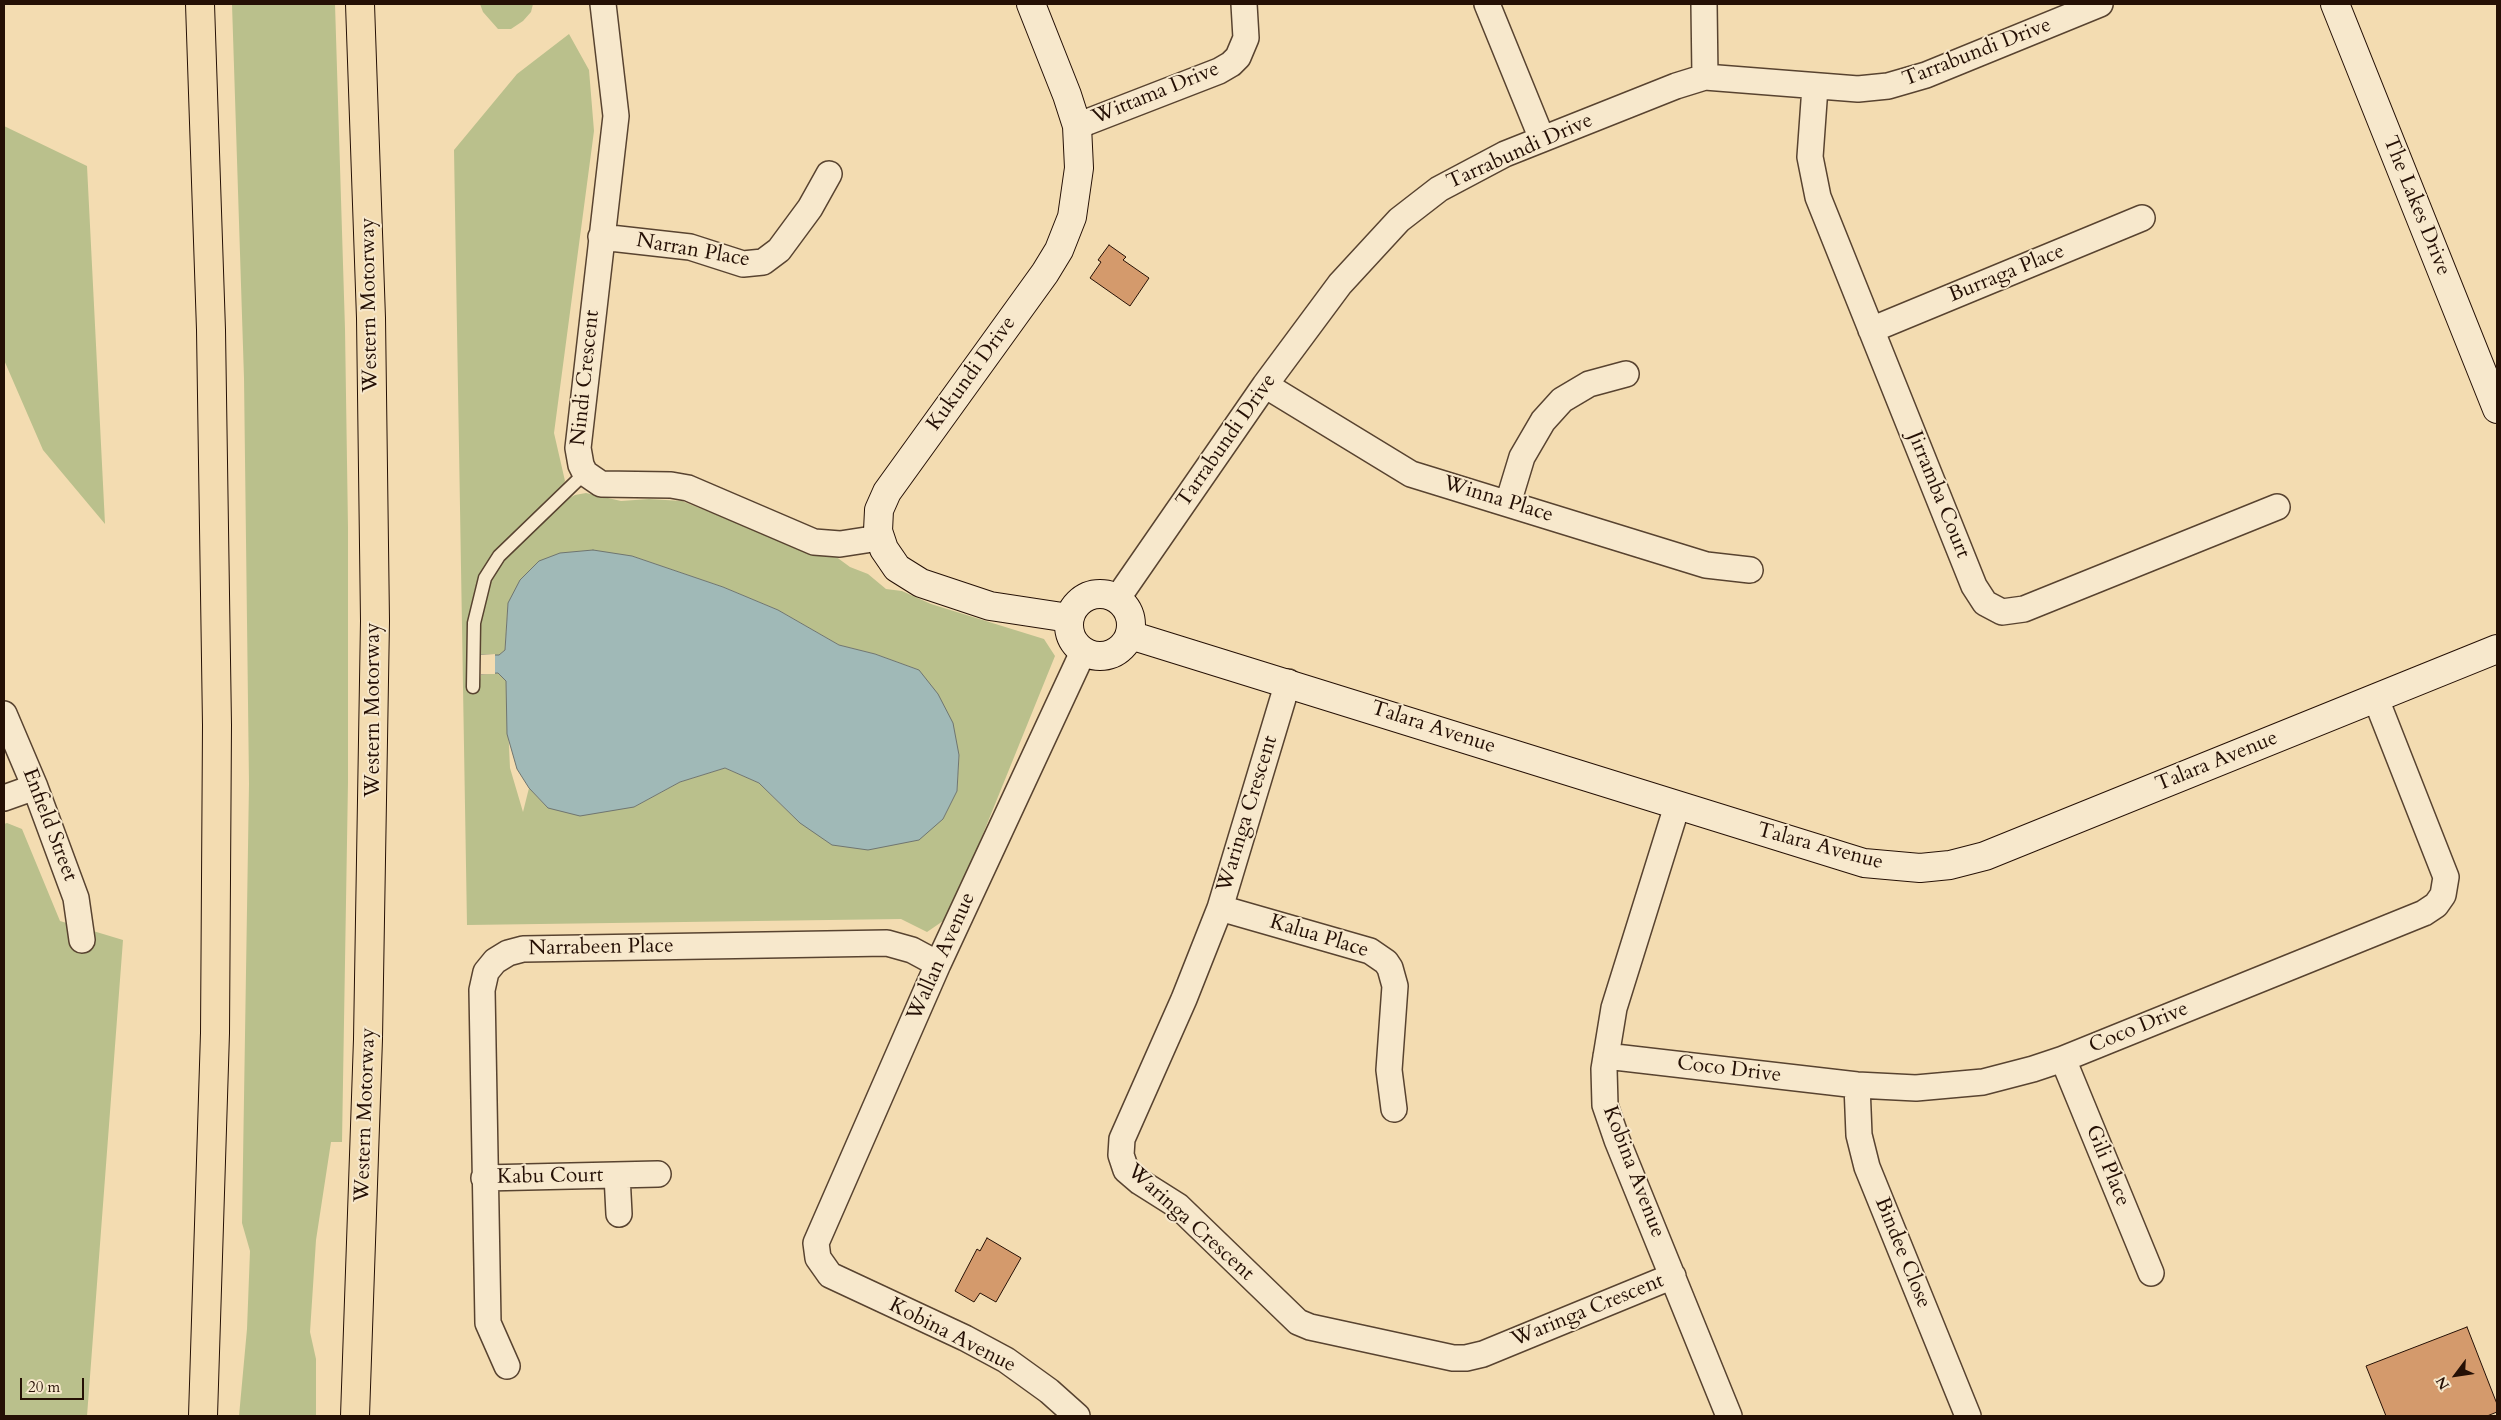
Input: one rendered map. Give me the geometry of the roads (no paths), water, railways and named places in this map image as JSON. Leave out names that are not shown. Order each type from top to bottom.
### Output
[{"type":"highway","points":[[200,4],[211,330],[217,715],[215,1033],[203,1416]]},
{"type":"highway","name":"Western Motorway","points":[[354,1416],[368,1049],[375,621],[371,318],[360,4]]},
{"type":"street","name":"Nindi Crescent","points":[[603,4],[616,116],[578,448],[580,465],[585,473],[601,484],[611,486],[671,485],[688,488],[814,542],[840,544],[879,538]]},
{"type":"street","name":"Kukundi Drive","points":[[1031,4],[1061,77],[1077,126],[1079,149],[1078,183],[1072,217],[1059,250],[1045,273],[888,492],[879,510],[879,538],[889,558],[897,568],[921,583],[990,606],[1069,618]]},
{"type":"street","name":"Wittama Drive","points":[[1077,126],[1219,71],[1231,64],[1238,56],[1246,38],[1244,4]]},
{"type":"street","points":[[1487,4],[1542,139]]},
{"type":"street","points":[[1704,4],[1705,76]]},
{"type":"street","name":"Tarrabundi Drive","points":[[1117,599],[1265,385],[1340,284],[1399,220],[1455,179],[1492,160],[1542,139],[1705,76],[1858,89],[1902,84],[2098,4]]},
{"type":"street","name":"The Lakes Drive","points":[[2335,4],[2497,409]]},
{"type":"street","name":"Jirramba Court","points":[[1815,86],[1810,157],[1814,186],[1974,586],[1985,603],[1994,609],[2014,612],[2024,610],[2277,507]]},
{"type":"street","name":"Narran Place","points":[[602,237],[690,247],[743,264],[757,263],[770,258],[779,250],[810,208],[829,174]]},
{"type":"street","name":"Burraga Place","points":[[1871,330],[2142,218]]},
{"type":"street","points":[[1508,503],[1522,457],[1543,421],[1562,400],[1589,384],[1626,374]]},
{"type":"street","name":"Winna Place","points":[[1265,385],[1405,471],[1706,565],[1750,570]]},
{"type":"street","points":[[1098,594],[1117,599],[1129,615],[1130,635],[1119,650],[1110,655],[1101,657],[1083,652],[1071,637],[1069,618],[1076,605],[1088,596],[1098,594]]},
{"type":"street","name":"Talara Avenue","points":[[1130,635],[1288,682],[1677,806],[1864,863],[1903,867],[1950,865],[1985,856],[2497,650]]},
{"type":"street","name":"Wallan Avenue","points":[[822,1266],[817,1250],[818,1236],[938,964],[1083,652]]},
{"type":"street","name":"Waringa Crescent","points":[[1288,682],[1220,908],[1184,999],[1122,1139],[1121,1155],[1126,1170],[1133,1177],[1178,1206],[1292,1318],[1310,1327],[1453,1358],[1466,1358],[1483,1354],[1673,1276]]},
{"type":"street","name":"Coco Drive","points":[[1606,1056],[1857,1085],[1916,1088],[1970,1084],[2034,1069],[2063,1059],[2424,913],[2440,900],[2446,888],[2444,871],[2376,699]]},
{"type":"street","name":"Enfield Street","points":[[4,714],[35,787],[76,898],[82,940]]},
{"type":"street","points":[[4,798],[35,787]]},
{"type":"street","name":"Kobina Avenue","points":[[1677,806],[1614,1008],[1606,1056],[1604,1091],[1610,1122],[1729,1416]]},
{"type":"street","name":"Kalua Place","points":[[1220,908],[1370,951],[1386,962],[1390,968],[1395,986],[1389,1070],[1394,1109]]},
{"type":"street","name":"Narrabeen Place","points":[[507,1366],[488,1324],[482,990],[483,980],[490,966],[508,952],[523,948],[887,943],[912,950],[938,964]]},
{"type":"street","name":"Gili Place","points":[[2063,1059],[2151,1273]]},
{"type":"street","name":"Bindee Close","points":[[1857,1085],[1859,1135],[1867,1167],[1968,1416]]},
{"type":"street","name":"Kabu Court","points":[[484,1178],[658,1174]]},
{"type":"street","name":"Kabu Court","points":[[617,1175],[619,1214]]},
{"type":"street","name":"Kobina Avenue","points":[[822,1266],[837,1279],[949,1330],[1006,1360],[1048,1391],[1077,1416]]},
{"type":"lane","points":[[473,688],[474,623],[485,578],[504,551],[585,473]]},
{"type":"water","points":[[593,550],[632,556],[723,587],[778,610],[839,645],[875,654],[919,670],[938,694],[953,723],[959,755],[957,791],[943,819],[919,840],[868,850],[832,845],[800,823],[759,783],[725,768],[680,782],[634,807],[580,816],[548,808],[529,788],[517,769],[507,734],[506,681],[498,673],[481,674],[481,655],[499,655],[505,650],[508,603],[520,580],[539,561],[560,553]]}]
